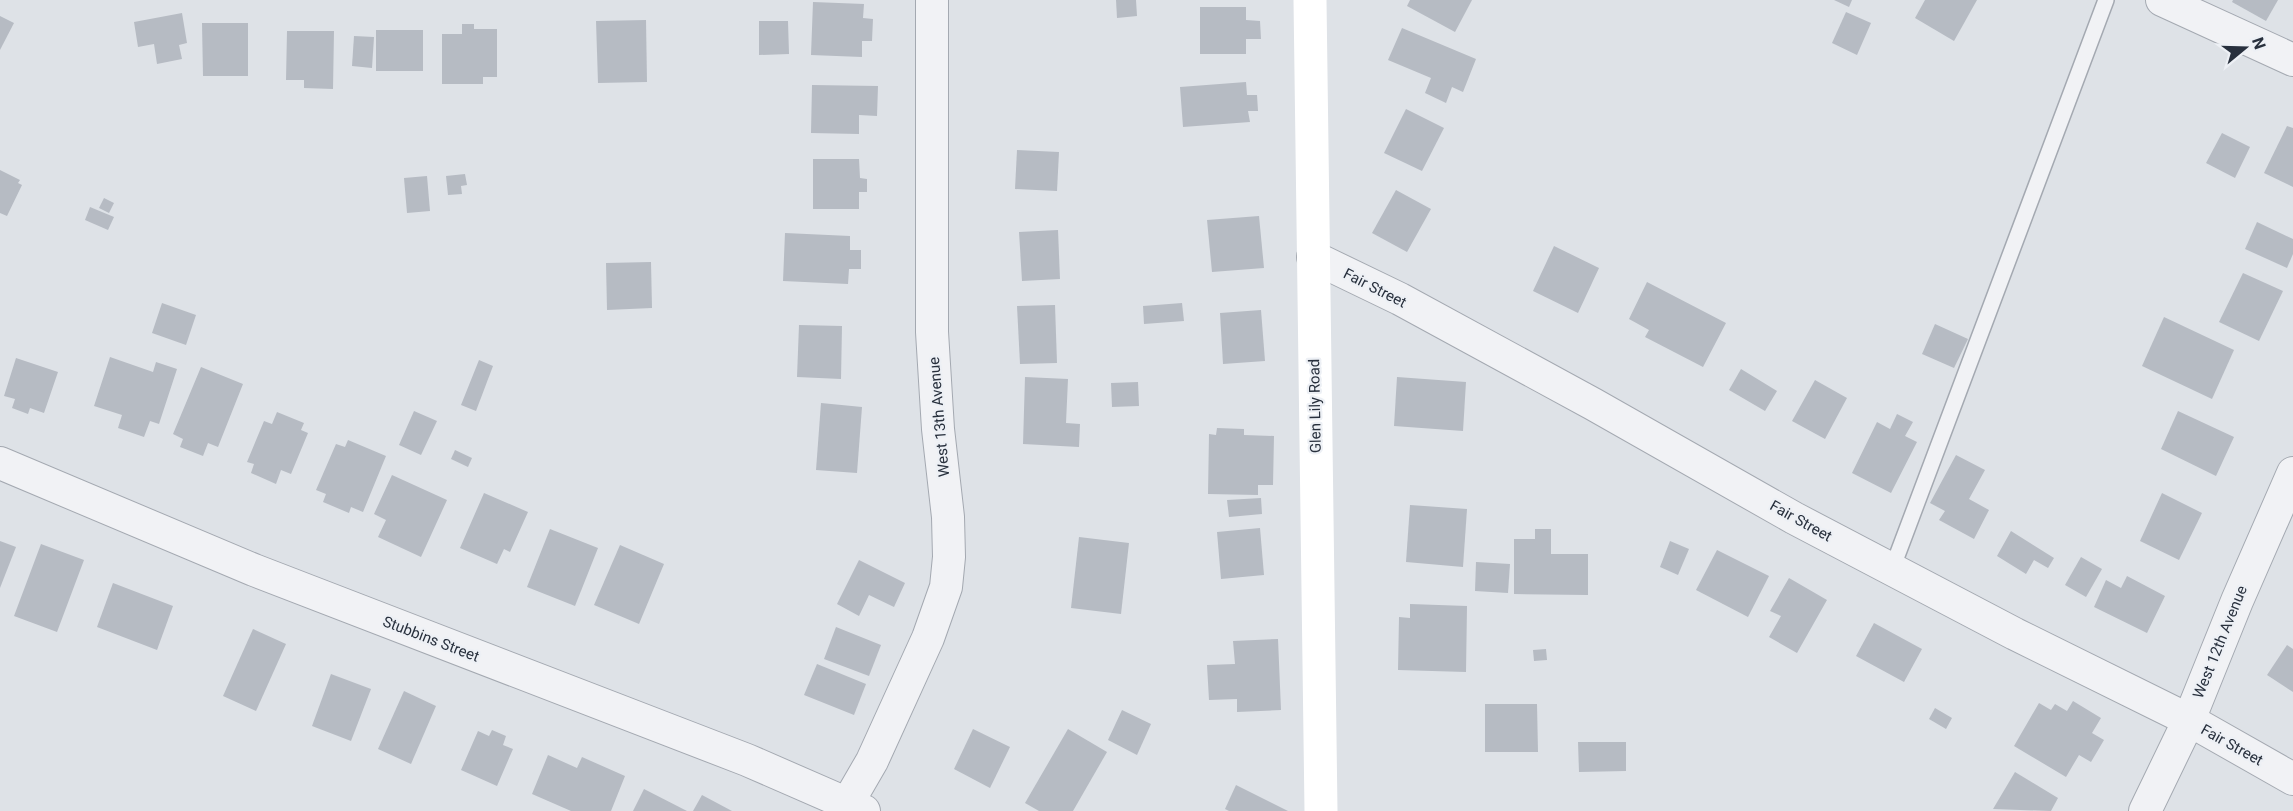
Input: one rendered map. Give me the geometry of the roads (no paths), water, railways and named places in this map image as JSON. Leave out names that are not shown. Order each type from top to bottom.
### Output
[{"type":"street","name":"West 13th Avenue","points":[[851,809],[928,638],[946,587],[949,557],[948,518],[937,417],[932,332],[932,0]]},
{"type":"street","name":"Glen Lily Road","points":[[1310,0],[1322,811]]},
{"type":"street","points":[[2162,0],[2293,60]]},
{"type":"street","name":"Fair Street","points":[[1313,257],[1400,300],[1572,393],[1794,518],[2014,634],[2189,720],[2293,779]]},
{"type":"street","name":"Stubbins Street","points":[[0,463],[265,574],[747,760],[851,809]]},
{"type":"street","name":"West 12th Avenue","points":[[2145,811],[2189,720],[2237,601],[2293,473]]},
{"type":"lane","points":[[1892,569],[2106,0]]}]
